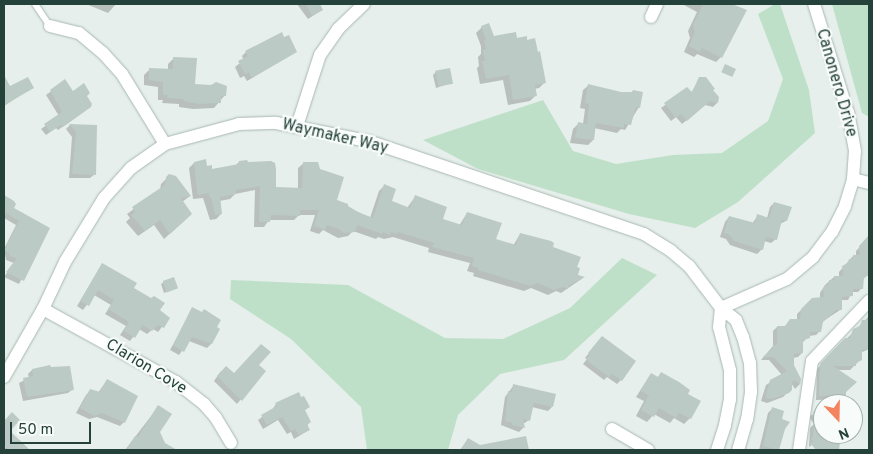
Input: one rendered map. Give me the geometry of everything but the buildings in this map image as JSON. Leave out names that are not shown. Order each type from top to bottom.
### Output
[{"type":"street","points":[[297,126],[320,56],[338,29],[364,4]]},
{"type":"street","points":[[651,17],[657,4]]},
{"type":"street","name":"Canonero Drive","points":[[721,308],[787,279],[813,257],[832,232],[844,206],[853,179],[855,151],[848,113],[814,4]]},
{"type":"street","points":[[50,26],[79,33],[103,53],[122,74],[165,144]]},
{"type":"street","name":"Waymaker Way","points":[[4,378],[43,309],[65,262],[104,198],[131,168],[165,144],[239,124],[276,123],[368,141],[644,234],[689,266],[721,308],[736,320],[750,363],[751,392],[747,420],[738,450]]},
{"type":"street","points":[[853,179],[869,183]]},
{"type":"street","points":[[799,450],[812,361],[869,301]]},
{"type":"street","points":[[717,450],[730,400],[730,370],[720,327],[721,308]]},
{"type":"street","name":"Clarion Cove","points":[[43,309],[176,382],[204,404],[216,418],[232,444]]},
{"type":"street","points":[[612,429],[648,450]]},
{"type":"lane","points":[[35,4],[50,26]]},
{"type":"green space","points":[[775,4],[780,4],[809,90],[815,133],[738,202],[695,228],[629,214],[478,169],[423,140],[543,100],[573,151],[616,164],[673,155],[722,153],[768,121],[783,79],[758,14]]},
{"type":"green space","points":[[832,4],[869,4],[869,117],[862,113]]},
{"type":"green space","points":[[622,258],[657,275],[564,360],[500,374],[458,415],[448,450],[367,450],[361,407],[291,339],[230,299],[231,280],[348,285],[445,338],[503,339],[570,308]]}]
